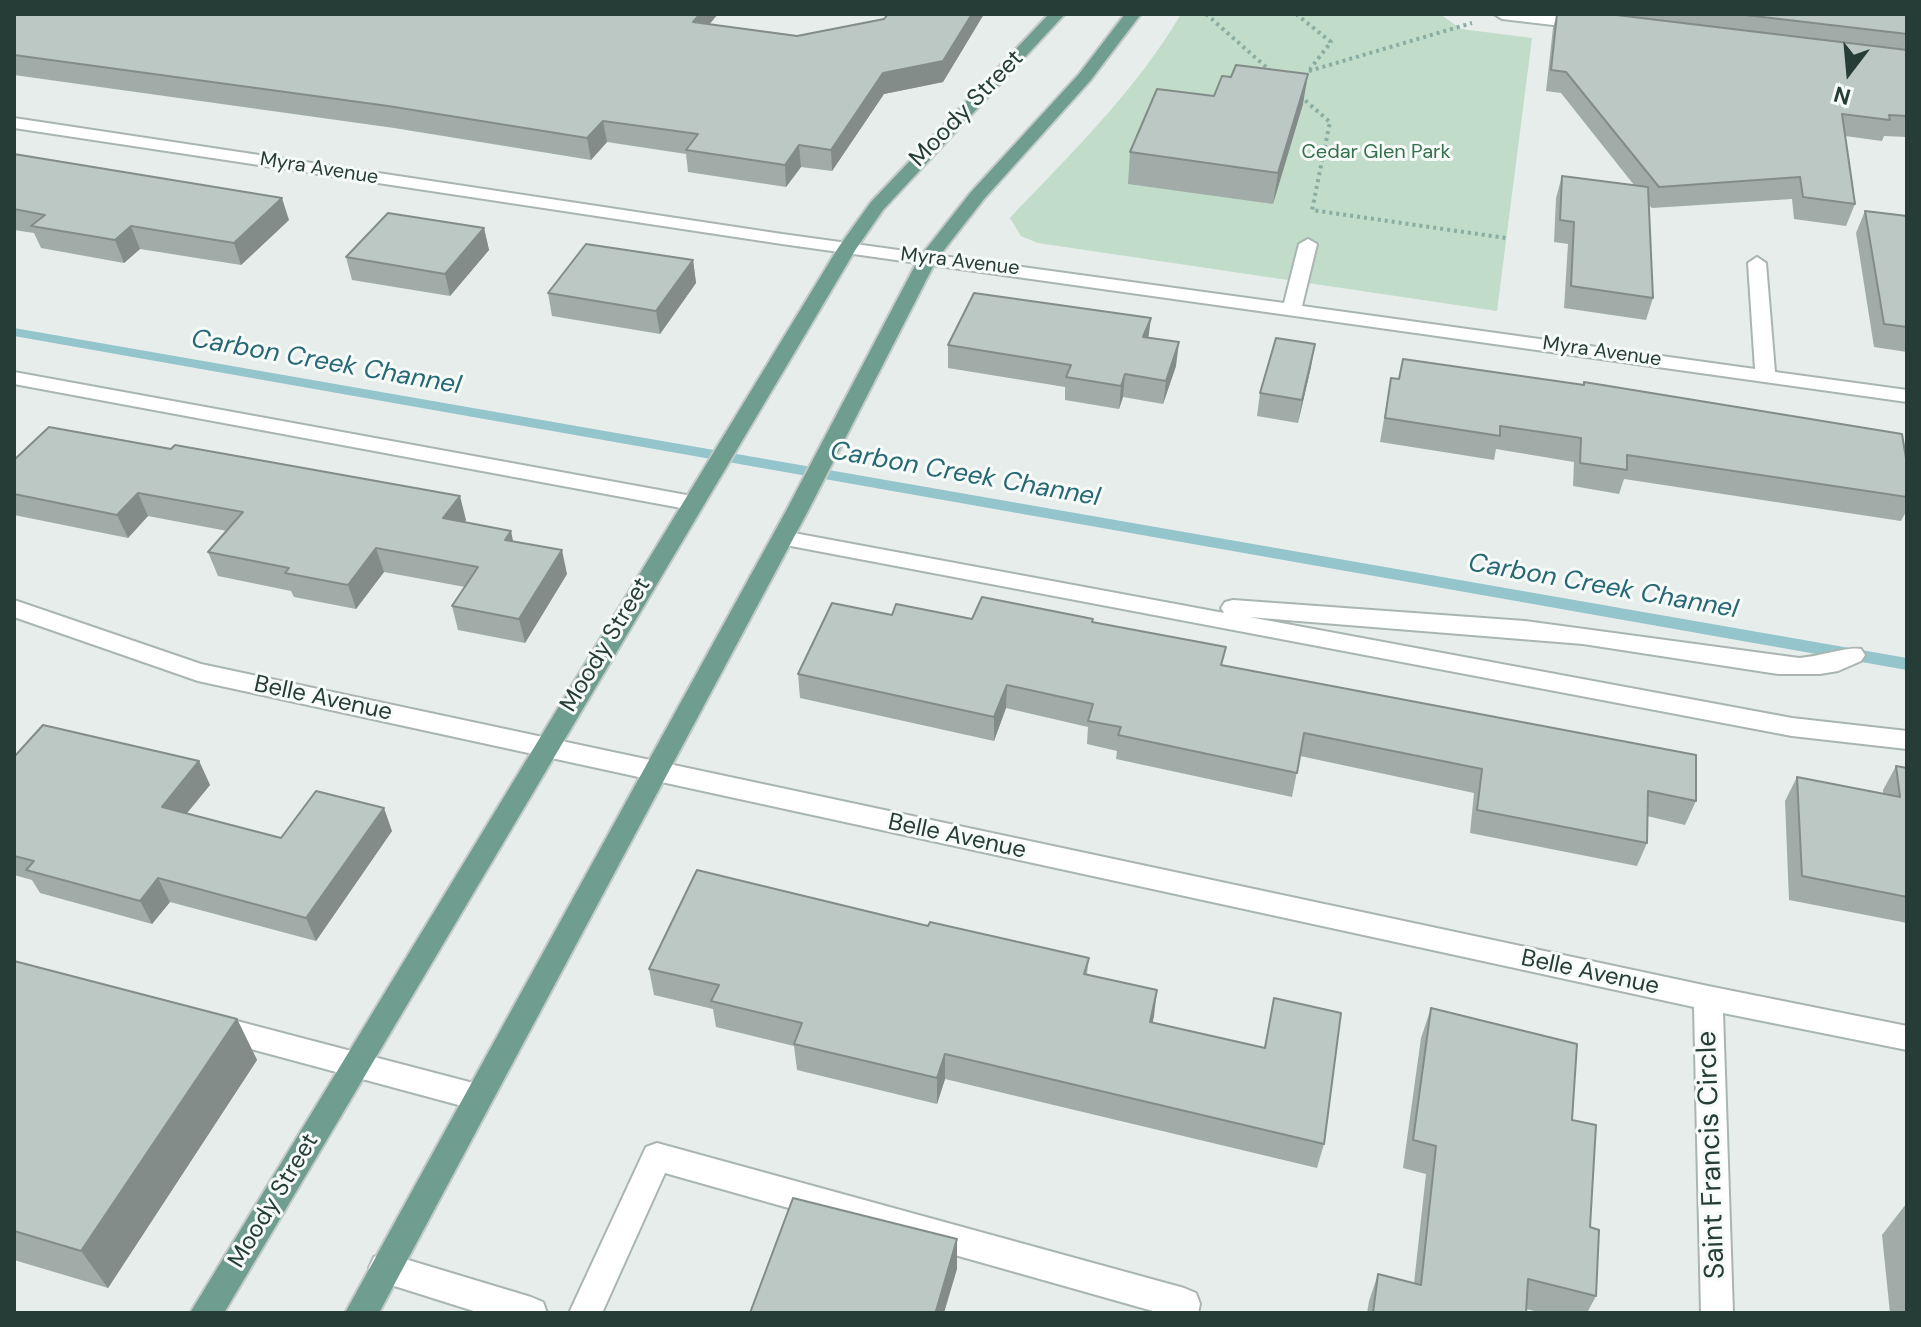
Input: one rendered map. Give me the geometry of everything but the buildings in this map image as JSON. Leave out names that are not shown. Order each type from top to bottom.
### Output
[{"type":"main road","name":"Moody Street","points":[[206,1313],[847,248],[877,206],[1057,14]]},
{"type":"main road","points":[[361,1313],[653,771],[783,538],[928,258],[951,225],[1093,69],[1133,14]]},
{"type":"street","points":[[1502,14],[1611,27]]},
{"type":"street","name":"Myra Avenue","points":[[14,123],[847,248],[1907,396]]},
{"type":"street","points":[[1292,308],[1308,244]]},
{"type":"street","points":[[1757,263],[1765,375]]},
{"type":"street","points":[[14,378],[695,497]]},
{"type":"street","points":[[783,538],[1792,727],[1907,740]]},
{"type":"street","points":[[1107,598],[1623,639],[1772,665],[1840,664],[1853,655]]},
{"type":"street","name":"Belle Avenue","points":[[14,608],[198,672],[1708,998],[1907,1038]]},
{"type":"street","name":"Saint Francis Circle","points":[[1708,998],[1717,1313]]},
{"type":"street","points":[[192,1022],[477,1097]]},
{"type":"street","points":[[585,1313],[657,1157],[1184,1304],[1182,1313]]},
{"type":"street","points":[[385,1268],[531,1313]]},
{"type":"path","points":[[1206,14],[1285,83]]},
{"type":"path","points":[[1296,14],[1331,42],[1309,71]]},
{"type":"path","points":[[1297,77],[1474,22]]},
{"type":"path","points":[[1297,93],[1330,122],[1312,210],[1506,238]]},
{"type":"green space","name":"Cedar Glen Park","points":[[1181,14],[1440,14],[1461,29],[1532,38],[1497,311],[1038,243],[1021,236],[1010,218],[1123,95]]},
{"type":"waterway","name":"Carbon Creek Channel","points":[[14,332],[1907,664]]}]
